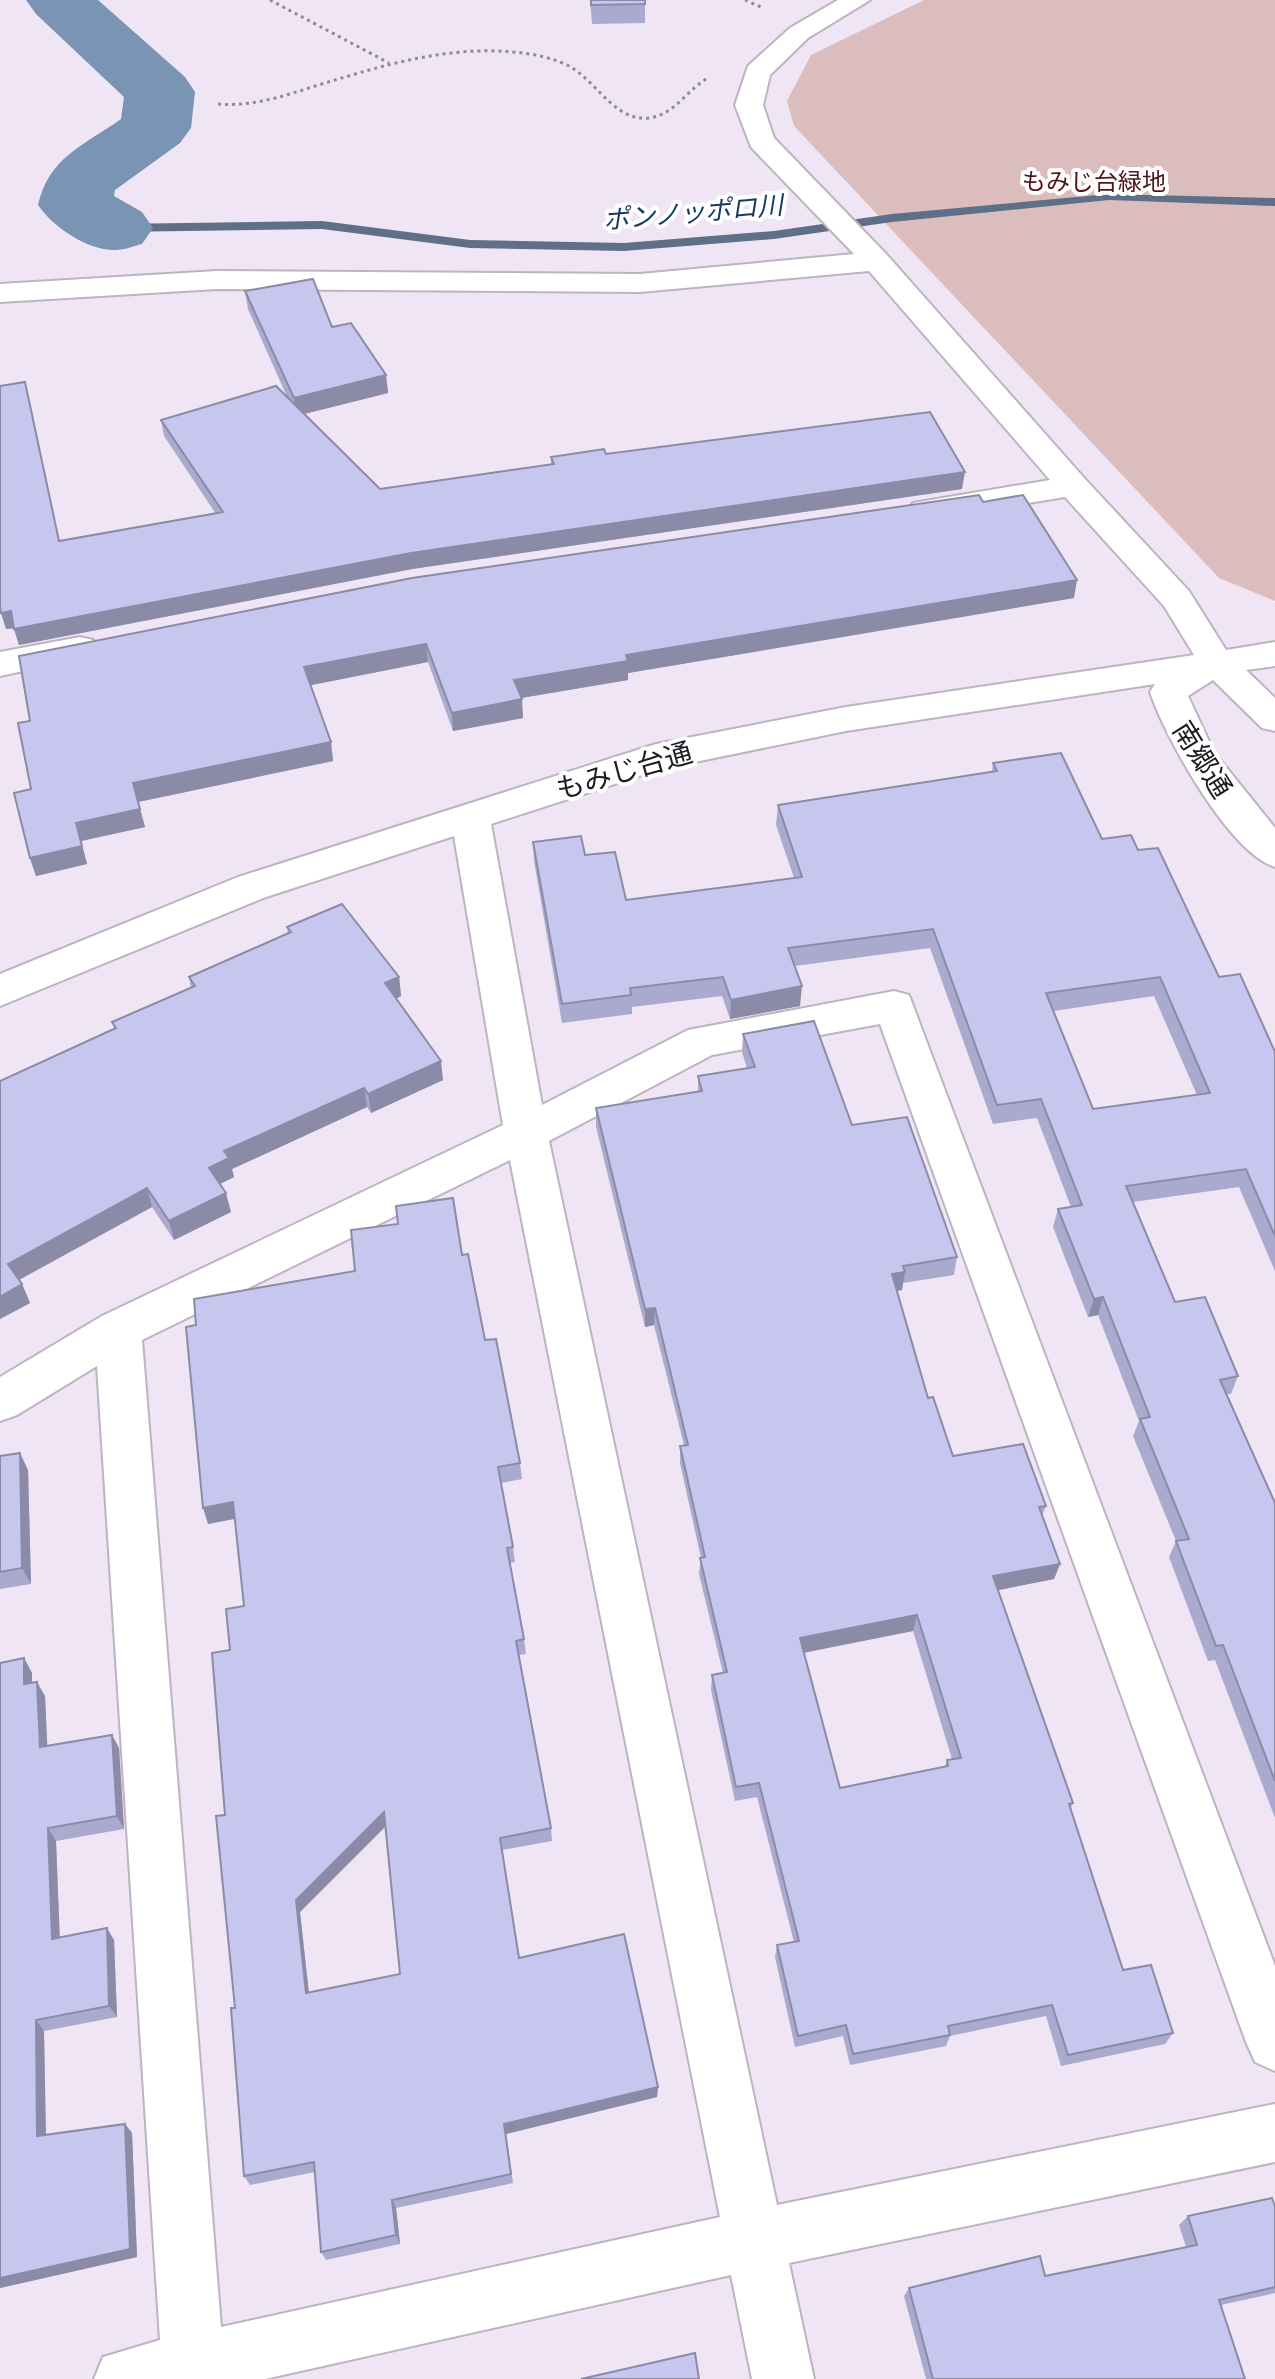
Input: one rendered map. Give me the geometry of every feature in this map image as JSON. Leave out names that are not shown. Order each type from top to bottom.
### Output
[{"type":"street","points":[[857,0],[799,33],[757,72],[749,105],[761,141],[869,253],[1073,486],[1177,599],[1216,662],[1275,719]]},
{"type":"street","points":[[0,293],[217,280],[640,283],[869,253]]},
{"type":"street","points":[[894,514],[1073,486]]},
{"type":"street","points":[[0,664],[107,643]]},
{"type":"street","name":"もみじ台通","points":[[0,991],[252,887],[470,815],[685,751],[846,719],[1275,654]]},
{"type":"street","name":"南郷通","points":[[1216,662],[1168,692],[1175,716],[1221,793],[1275,853]]},
{"type":"street","points":[[470,815],[526,1133],[783,2379]]},
{"type":"street","points":[[0,1401],[118,1330],[526,1133],[703,1041],[894,1006],[1275,2042]]},
{"type":"street","points":[[118,1330],[194,2371]]},
{"type":"street","points":[[125,2379],[194,2371],[753,2240],[1275,2133]]},
{"type":"path","points":[[270,0],[390,64]]},
{"type":"path","points":[[218,104],[251,104],[390,64],[444,53],[519,52],[573,68],[621,112],[634,119],[664,115],[693,84],[702,80],[757,72]]},
{"type":"green space","name":"もみじ台緑地","points":[[924,0],[1275,0],[1275,601],[1219,578],[794,126],[787,101],[811,55]]},
{"type":"building","points":[[591,0],[645,0],[645,4],[591,5]]},
{"type":"building","points":[[313,279],[332,327],[351,323],[386,375],[294,398],[245,291]]},
{"type":"building","points":[[25,382],[59,541],[223,512],[161,420],[276,386],[380,489],[554,464],[551,457],[604,449],[606,454],[930,412],[965,472],[411,553],[14,629],[11,611],[1,613],[0,607],[0,386]]},
{"type":"building","points":[[979,495],[983,502],[1023,495],[1077,580],[626,655],[628,661],[514,680],[522,699],[452,713],[426,644],[304,667],[331,742],[133,783],[140,809],[76,823],[82,846],[30,858],[14,793],[31,789],[18,723],[30,721],[19,656],[412,578]]},
{"type":"building","points":[[1061,753],[1102,839],[1131,835],[1138,850],[1158,848],[1219,977],[1240,974],[1275,1052],[1275,1236],[1246,1169],[1126,1186],[1175,1302],[1205,1297],[1238,1376],[1220,1380],[1275,1503],[1275,1781],[1223,1645],[1216,1646],[1176,1541],[1189,1539],[1140,1419],[1150,1417],[1103,1297],[1094,1299],[1058,1209],[1082,1205],[1041,1099],[997,1105],[933,929],[788,948],[802,986],[731,1000],[723,977],[630,988],[631,995],[562,1004],[533,842],[581,836],[585,855],[615,852],[626,900],[802,877],[778,805],[997,771],[993,763]],"holes":[[[1160,977],[1210,1093],[1093,1109],[1046,993]]]},
{"type":"building","points":[[342,904],[399,977],[385,983],[441,1061],[368,1094],[364,1088],[224,1151],[229,1158],[209,1168],[226,1193],[169,1221],[147,1188],[8,1264],[22,1284],[0,1297],[0,1081],[116,1028],[112,1022],[195,986],[189,977],[291,932],[287,927]]},
{"type":"building","points":[[814,1021],[852,1125],[907,1117],[957,1257],[903,1266],[905,1272],[892,1274],[928,1398],[933,1397],[953,1456],[1023,1444],[1046,1506],[1039,1507],[1060,1564],[993,1576],[1073,1803],[1069,1804],[1123,1970],[1151,1965],[1173,2033],[1068,2055],[1052,2005],[948,2026],[950,2035],[853,2054],[846,2025],[798,2036],[777,1945],[799,1941],[759,1783],[736,1787],[712,1675],[727,1672],[700,1558],[705,1557],[680,1446],[688,1445],[655,1308],[645,1309],[596,1108],[702,1091],[698,1076],[755,1067],[743,1034]],"holes":[[[917,1615],[961,1758],[947,1760],[948,1766],[840,1788],[800,1638]]]},
{"type":"building","points":[[453,1198],[462,1255],[468,1254],[485,1340],[496,1339],[520,1463],[498,1467],[513,1547],[507,1548],[524,1639],[516,1641],[551,1828],[500,1838],[519,1958],[624,1934],[658,2087],[504,2124],[511,2174],[392,2200],[396,2235],[321,2252],[314,2162],[244,2176],[231,2008],[235,2008],[216,1816],[225,1815],[212,1653],[230,1650],[226,1609],[244,1606],[233,1502],[203,1508],[186,1327],[196,1325],[194,1299],[355,1271],[351,1230],[398,1224],[396,1206]],"holes":[[[384,1812],[400,1974],[306,1993],[296,1900]]]},
{"type":"building","points":[[20,1453],[22,1568],[0,1572],[0,1456]]},
{"type":"building","points":[[24,1658],[24,1684],[37,1682],[40,1747],[112,1735],[117,1816],[48,1828],[52,1939],[107,1928],[109,2006],[36,2020],[37,2136],[125,2124],[130,2249],[0,2278],[0,1663]]},
{"type":"building","points":[[1272,2198],[1275,2206],[1275,2287],[1219,2300],[1245,2379],[933,2379],[909,2288],[1040,2256],[1045,2276],[1197,2245],[1188,2216]]},
{"type":"building","points":[[695,2353],[699,2379],[581,2379]]},
{"type":"waterway","points":[[59,0],[160,92],[155,128],[80,181],[75,205],[115,228]]},
{"type":"waterway","name":"ポンノッポロ川","points":[[115,228],[322,225],[470,244],[624,247],[774,235],[892,218],[1109,197],[1275,202]]}]
